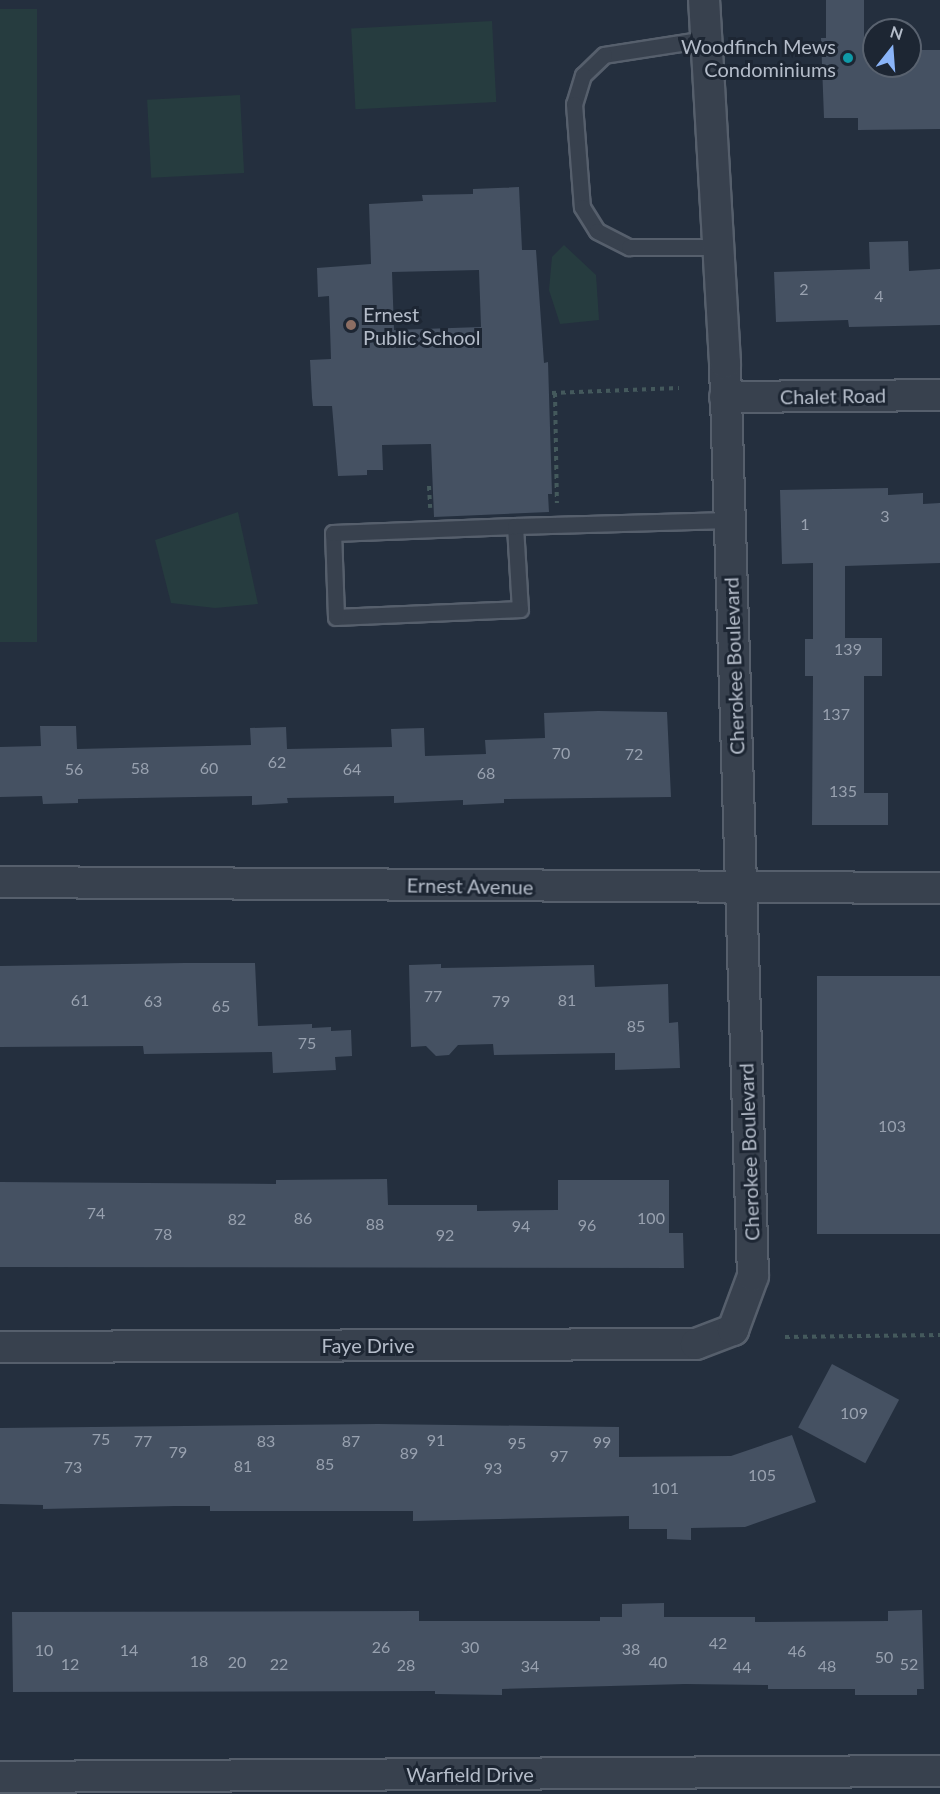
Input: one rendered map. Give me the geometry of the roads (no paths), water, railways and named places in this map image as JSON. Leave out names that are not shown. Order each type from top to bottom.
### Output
[{"type":"street","name":"Cherokee Boulevard","points":[[704,0],[725,397],[753,1276],[734,1330]]},
{"type":"street","name":"Chalet Road","points":[[725,397],[940,395]]},
{"type":"street","name":"Ernest Avenue","points":[[0,882],[741,889],[940,888]]},
{"type":"street","name":"Faye Drive","points":[[0,1347],[696,1344],[734,1330]]},
{"type":"street","name":"Warfield Drive","points":[[0,1777],[940,1771]]},
{"type":"lane","points":[[706,39],[604,55],[583,75],[574,104],[582,207],[597,231],[629,247],[717,247]]},
{"type":"lane","points":[[515,526],[520,609],[336,617],[333,533],[515,526],[729,520]]},
{"type":"place","name":"Woodfinch Mews Condominiums","points":[[848,58]]},
{"type":"place","name":"Ernest Public School","points":[[351,325]]}]
